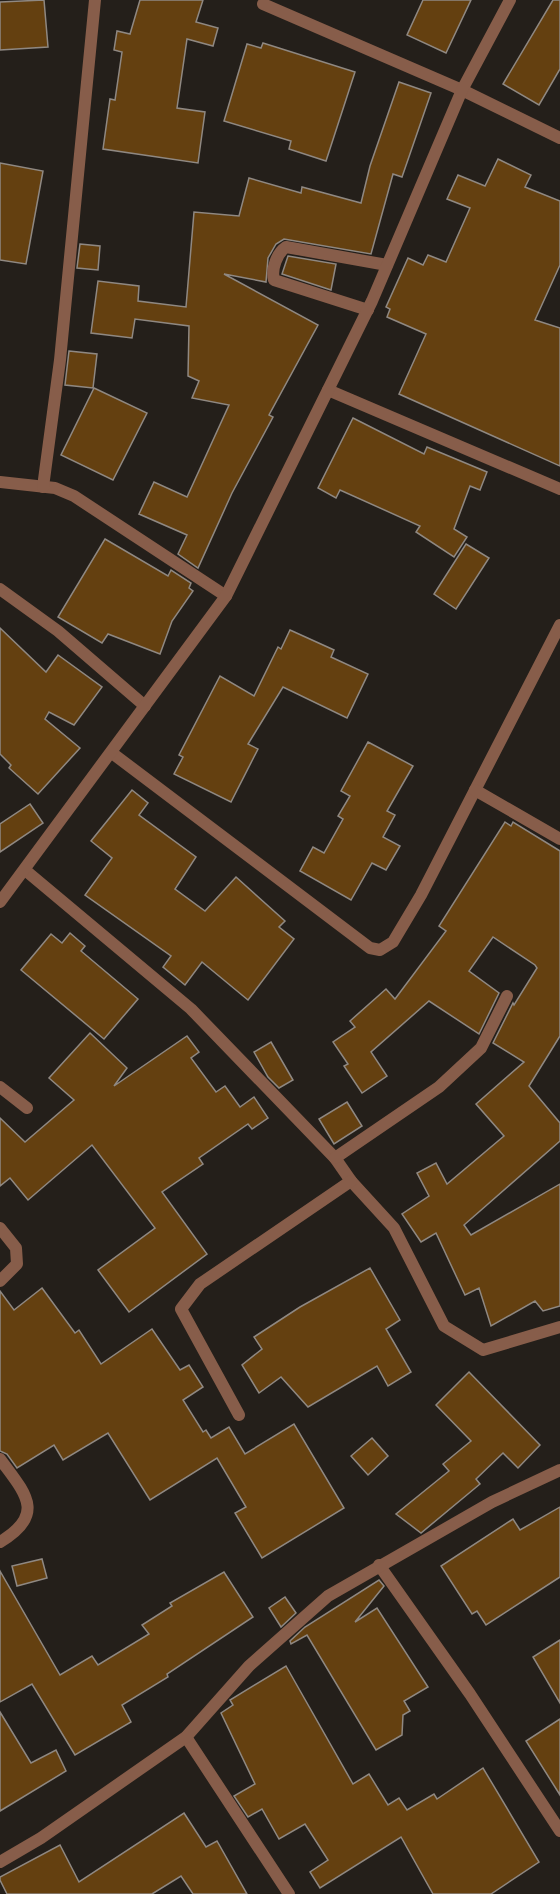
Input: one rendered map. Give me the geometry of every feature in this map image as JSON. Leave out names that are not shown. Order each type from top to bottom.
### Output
[{"type":"street","points":[[43,487],[60,360],[95,0]]},
{"type":"street","points":[[0,902],[226,596],[368,310],[462,90],[510,0]]},
{"type":"street","points":[[263,4],[462,90],[560,138]]},
{"type":"street","points":[[368,310],[274,280],[272,275],[279,252],[286,247],[387,265]]},
{"type":"street","points":[[328,390],[560,489]]},
{"type":"street","points":[[0,482],[55,488],[74,496],[226,596]]},
{"type":"street","points":[[0,589],[58,631],[145,706]]},
{"type":"street","points":[[112,753],[370,948],[380,950],[393,942],[421,895],[560,625]]},
{"type":"street","points":[[475,790],[560,839]]},
{"type":"street","points":[[25,870],[191,1009],[335,1158],[351,1181],[394,1228],[444,1326],[483,1350],[560,1327]]},
{"type":"street","points":[[335,1158],[439,1087],[481,1048],[507,996]]},
{"type":"street","points":[[0,1087],[27,1108]]},
{"type":"street","points":[[239,1415],[181,1309],[200,1284],[351,1181]]},
{"type":"street","points":[[0,1228],[16,1248],[17,1264],[0,1281]]},
{"type":"street","points":[[0,1459],[25,1493],[29,1510],[21,1526],[0,1542]]},
{"type":"street","points":[[0,1862],[41,1838],[186,1737],[249,1666],[328,1596],[492,1502],[560,1470]]},
{"type":"street","points":[[379,1565],[470,1694],[560,1832]]},
{"type":"street","points":[[186,1737],[289,1894]]},
{"type":"building","points":[[44,0],[48,47],[0,50],[0,2]]},
{"type":"building","points":[[140,0],[203,0],[196,22],[218,28],[213,46],[187,39],[177,108],[205,112],[198,163],[103,149],[110,99],[115,100],[122,52],[114,50],[117,31],[130,34]]},
{"type":"building","points":[[423,0],[471,0],[446,53],[407,35]]},
{"type":"building","points":[[553,0],[560,0],[560,69],[539,105],[503,84]]},
{"type":"building","points":[[263,43],[355,72],[326,161],[289,149],[291,141],[224,121],[247,44],[261,48]]},
{"type":"building","points":[[399,82],[431,93],[402,177],[393,174],[371,254],[284,239],[276,244],[268,258],[266,282],[224,274],[318,325],[269,415],[273,417],[232,493],[198,568],[178,554],[187,535],[139,514],[154,482],[187,497],[229,405],[192,398],[199,381],[188,376],[189,326],[135,319],[132,338],[91,333],[98,281],[139,286],[138,301],[186,307],[194,212],[239,216],[249,178],[301,193],[302,187],[361,203],[370,166]]},
{"type":"building","points":[[498,159],[531,175],[525,187],[560,201],[560,265],[535,320],[560,328],[560,466],[399,394],[426,334],[387,317],[390,309],[386,307],[408,258],[423,265],[428,255],[446,262],[470,208],[447,199],[458,175],[485,186]]},
{"type":"building","points":[[0,163],[43,171],[26,264],[0,260]]},
{"type":"building","points":[[80,244],[100,246],[98,270],[77,268]]},
{"type":"building","points":[[288,256],[336,264],[331,290],[282,274]]},
{"type":"building","points":[[69,351],[97,354],[93,388],[65,385]]},
{"type":"building","points":[[94,388],[147,413],[113,480],[61,455]]},
{"type":"building","points":[[353,418],[424,454],[427,447],[487,472],[480,490],[470,486],[454,529],[467,537],[454,557],[416,532],[420,526],[340,490],[336,498],[318,488]]},
{"type":"building","points":[[105,539],[168,576],[171,570],[191,583],[189,588],[193,591],[172,621],[160,654],[108,634],[102,643],[58,617]]},
{"type":"building","points":[[466,544],[489,558],[456,609],[434,594]]},
{"type":"building","points":[[0,628],[46,672],[58,655],[102,687],[74,725],[49,712],[45,719],[80,748],[38,794],[9,768],[11,765],[0,754]]},
{"type":"building","points":[[290,630],[334,650],[331,657],[368,674],[347,718],[283,687],[248,744],[258,749],[231,802],[174,774],[183,757],[179,755],[220,676],[254,696],[278,647],[281,649]]},
{"type":"building","points":[[368,742],[413,766],[387,811],[395,815],[383,837],[400,846],[386,870],[372,863],[351,900],[300,871],[313,847],[324,853],[343,819],[338,816],[350,796],[341,791]]},
{"type":"building","points":[[132,790],[148,803],[139,815],[196,857],[175,889],[205,911],[236,877],[285,921],[279,927],[294,939],[248,1000],[202,962],[185,985],[163,967],[171,956],[85,895],[112,858],[91,841]]},
{"type":"building","points":[[30,804],[43,823],[0,852],[0,824]]},
{"type":"building","points":[[505,822],[511,826],[513,822],[560,851],[560,1036],[529,1086],[560,1123],[560,1141],[464,1225],[471,1235],[560,1184],[560,1306],[543,1311],[535,1301],[491,1326],[479,1288],[465,1295],[436,1233],[421,1242],[402,1214],[429,1196],[417,1173],[436,1163],[447,1184],[504,1136],[476,1104],[524,1062],[493,1043],[513,1003],[514,1005],[537,968],[493,937],[469,971],[499,993],[479,1034],[429,1001],[371,1052],[387,1076],[362,1093],[344,1066],[348,1064],[333,1042],[355,1027],[350,1021],[386,989],[395,999],[446,931],[439,926]]},
{"type":"building","points":[[70,933],[85,946],[81,951],[138,999],[104,1039],[21,970],[51,934],[62,943]]},
{"type":"building","points":[[90,1033],[127,1068],[114,1086],[187,1036],[199,1052],[191,1058],[216,1092],[225,1086],[240,1107],[254,1097],[268,1118],[252,1129],[248,1124],[199,1158],[203,1164],[162,1192],[207,1254],[129,1312],[98,1270],[155,1228],[92,1145],[28,1200],[10,1178],[0,1186],[0,1118],[25,1142],[74,1100],[49,1078]]},
{"type":"building","points":[[271,1042],[293,1080],[279,1088],[268,1077],[254,1052]]},
{"type":"building","points":[[347,1102],[362,1126],[334,1144],[319,1119]]},
{"type":"building","points":[[370,1268],[400,1320],[386,1329],[411,1372],[388,1386],[377,1366],[308,1407],[281,1377],[259,1393],[242,1365],[262,1349],[254,1337],[300,1307]]},
{"type":"building","points":[[42,1288],[75,1333],[79,1330],[101,1364],[152,1329],[180,1370],[189,1365],[203,1387],[183,1400],[203,1432],[206,1430],[211,1438],[229,1427],[245,1454],[294,1424],[344,1508],[262,1558],[235,1513],[246,1507],[217,1458],[150,1500],[108,1433],[63,1460],[54,1445],[17,1468],[7,1454],[0,1451],[0,1291],[14,1310]]},
{"type":"building","points":[[469,1372],[540,1445],[518,1468],[503,1453],[476,1479],[480,1484],[421,1533],[396,1514],[449,1471],[443,1464],[471,1441],[436,1405]]},
{"type":"building","points":[[372,1438],[388,1456],[368,1475],[351,1456]]},
{"type":"building","points":[[560,1507],[560,1577],[486,1625],[477,1611],[472,1614],[441,1566],[513,1519],[520,1530]]},
{"type":"building","points":[[42,1559],[47,1578],[17,1586],[12,1566]]},
{"type":"building","points":[[0,1571],[60,1675],[92,1656],[98,1665],[149,1634],[142,1625],[172,1606],[170,1603],[224,1572],[253,1617],[167,1674],[168,1677],[122,1705],[131,1722],[75,1755],[32,1684],[0,1702]]},
{"type":"building","points":[[379,1580],[384,1586],[355,1622],[377,1608],[428,1687],[404,1701],[410,1711],[403,1715],[402,1735],[376,1750],[307,1635],[291,1644],[290,1641],[305,1627]]},
{"type":"building","points":[[285,1597],[296,1613],[281,1627],[269,1608]]},
{"type":"building","points":[[560,1640],[560,1703],[533,1657]]},
{"type":"building","points":[[286,1666],[353,1784],[369,1774],[388,1805],[399,1798],[407,1810],[434,1794],[437,1799],[483,1768],[539,1862],[491,1894],[433,1894],[401,1837],[320,1888],[310,1872],[328,1860],[305,1824],[279,1839],[262,1809],[248,1817],[234,1796],[255,1784],[221,1713],[233,1705],[230,1700]]},
{"type":"building","points":[[0,1712],[31,1763],[56,1750],[66,1771],[0,1811]]},
{"type":"building","points":[[560,1719],[560,1795],[526,1741]]},
{"type":"building","points":[[184,1813],[206,1847],[217,1841],[247,1894],[193,1894],[181,1876],[152,1894],[7,1894],[0,1880],[0,1877],[60,1845],[79,1882]]}]
